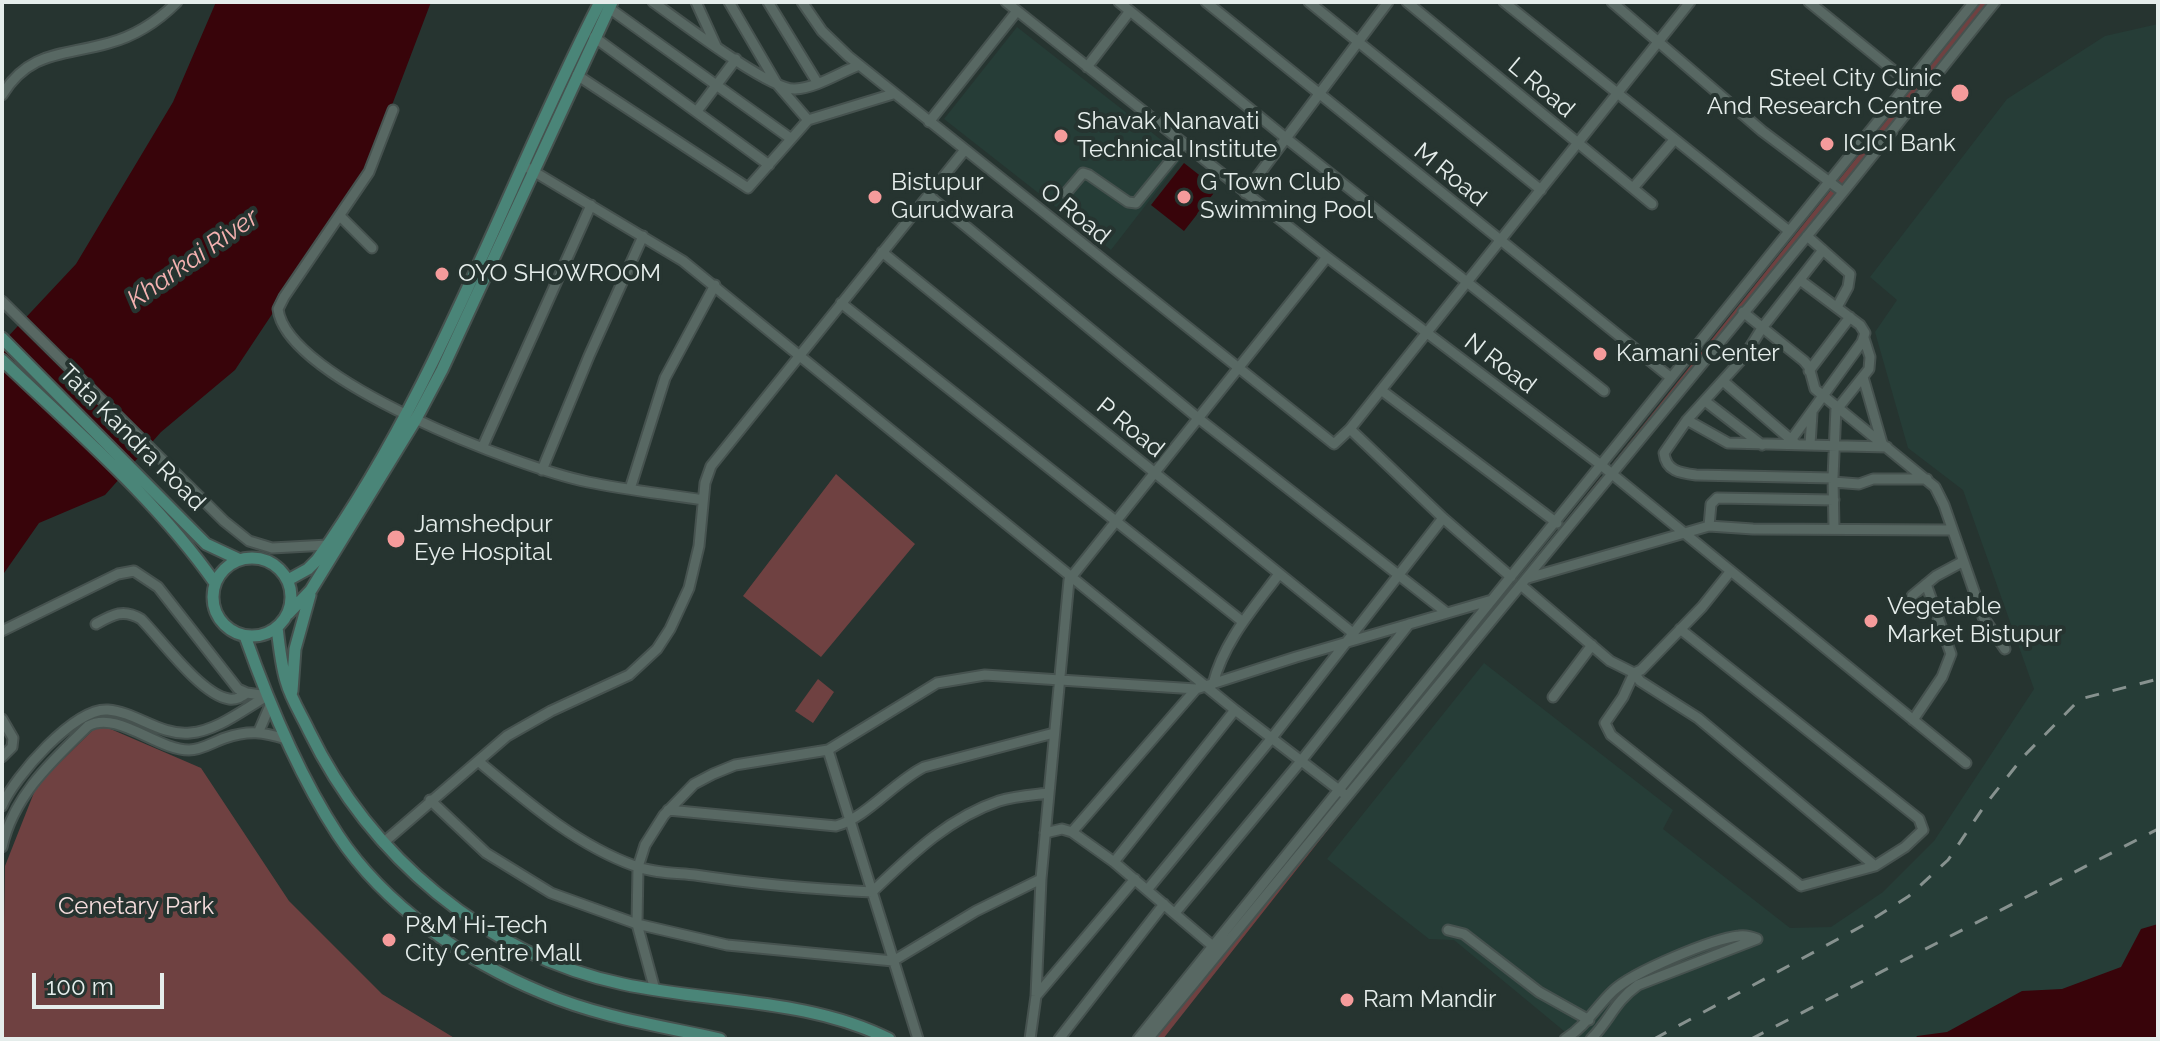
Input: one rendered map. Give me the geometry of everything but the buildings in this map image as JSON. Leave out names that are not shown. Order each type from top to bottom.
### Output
[{"type":"main road","points":[[288,614],[291,591],[288,580],[269,561],[253,557],[238,559],[224,569],[215,583],[212,600],[218,617],[229,629],[245,636],[262,635],[277,627],[311,590],[410,416],[535,171],[607,4]]},
{"type":"main road","points":[[288,580],[308,569],[328,545],[410,416],[523,165],[607,4]]},
{"type":"main road","name":"Tata Kandra Road","points":[[2,338],[148,493],[206,544],[238,559]]},
{"type":"main road","points":[[2,360],[148,493],[215,583]]},
{"type":"main road","points":[[291,695],[295,649],[311,590]]},
{"type":"main road","points":[[277,627],[282,665],[291,695],[324,762],[354,809],[383,843],[415,877],[453,906],[518,946],[590,975],[655,990],[793,1010],[839,1021],[889,1039]]},
{"type":"main road","points":[[245,636],[286,739],[339,836],[386,891],[417,919],[457,949],[545,994],[598,1011],[720,1039]]},
{"type":"main road","points":[[269,699],[291,695]]},
{"type":"street","points":[[2,95],[23,69],[47,55],[111,43],[141,30],[177,2]]},
{"type":"street","points":[[653,2],[777,84],[797,89],[859,65]]},
{"type":"street","points":[[696,2],[716,46]]},
{"type":"street","points":[[729,2],[777,84],[808,120]]},
{"type":"street","points":[[768,2],[817,82]]},
{"type":"street","name":"O Road","points":[[802,2],[822,31],[893,94],[1334,444],[1350,429]]},
{"type":"street","name":"N Road","points":[[1006,2],[1327,257],[1601,465],[1966,763]]},
{"type":"street","points":[[1119,2],[1604,391]]},
{"type":"street","name":"M Road","points":[[1206,2],[1670,377]]},
{"type":"street","points":[[1309,2],[1541,190]]},
{"type":"street","points":[[1245,193],[1388,2]]},
{"type":"street","name":"L Road","points":[[1407,2],[1652,204]]},
{"type":"street","points":[[1504,2],[1789,231]]},
{"type":"street","points":[[1612,2],[1762,131],[1843,192]]},
{"type":"street","points":[[1511,577],[1443,518],[1350,429],[1690,2]]},
{"type":"street","points":[[1809,2],[1909,83]]},
{"type":"street","points":[[1148,1039],[1339,790],[1974,2]]},
{"type":"street","points":[[1138,1039],[1349,798],[1995,2]]},
{"type":"street","points":[[607,4],[790,138]]},
{"type":"street","points":[[929,122],[1017,11]]},
{"type":"street","points":[[1087,67],[1130,11]]},
{"type":"street","points":[[594,37],[769,165]]},
{"type":"street","points":[[697,111],[736,59]]},
{"type":"street","points":[[577,75],[748,188],[808,120],[893,94]]},
{"type":"street","points":[[393,110],[369,172],[278,309],[279,321],[291,339],[347,383],[388,407],[542,470],[588,482],[703,500]]},
{"type":"street","points":[[1633,188],[1674,140]]},
{"type":"street","points":[[1066,193],[1083,173],[1128,202],[1136,203],[1184,144]]},
{"type":"street","points":[[383,843],[430,800],[524,725],[629,675],[657,649],[689,588],[711,466],[964,151]]},
{"type":"street","points":[[523,165],[643,236],[715,285],[1205,686],[1349,798]]},
{"type":"street","points":[[928,195],[1198,418],[1447,613]]},
{"type":"street","points":[[483,446],[591,205]]},
{"type":"street","points":[[340,216],[372,248]]},
{"type":"street","points":[[542,470],[643,236]]},
{"type":"street","points":[[1807,236],[1850,274],[1848,287],[1837,307]]},
{"type":"street","points":[[1823,250],[1762,328],[1744,357],[1687,420],[1664,453],[1665,462],[1679,473],[1696,475],[1833,480],[1859,484],[1873,479],[1927,479]]},
{"type":"street","name":"P Road","points":[[882,252],[1279,574],[1350,639]]},
{"type":"street","points":[[1030,1039],[1036,996],[1045,833],[1071,577],[1327,257]]},
{"type":"street","points":[[1800,280],[1864,329],[1871,363],[1837,408],[1834,528]]},
{"type":"street","points":[[630,489],[665,378],[715,285]]},
{"type":"street","points":[[2,301],[224,521],[249,541],[272,548],[328,545]]},
{"type":"street","points":[[841,303],[1243,622]]},
{"type":"street","points":[[1743,312],[1804,361],[1815,389],[1927,479],[1940,495],[1983,617],[2005,649]]},
{"type":"street","points":[[1809,371],[1850,317]]},
{"type":"street","points":[[1794,443],[1822,395],[1864,338]]},
{"type":"street","points":[[1863,377],[1885,446]]},
{"type":"street","points":[[1723,381],[1794,443]]},
{"type":"street","points":[[1381,390],[1567,530]]},
{"type":"street","points":[[1705,401],[1762,445]]},
{"type":"street","points":[[1810,445],[1812,410]]},
{"type":"street","points":[[1687,420],[1728,443],[1885,446]]},
{"type":"street","points":[[1709,526],[1711,504],[1717,498],[1834,500]]},
{"type":"street","points":[[1147,890],[1271,739],[1443,518]]},
{"type":"street","points":[[1525,582],[1709,526],[1952,530]]},
{"type":"street","points":[[1912,596],[1950,567],[1962,562]]},
{"type":"street","points":[[2,631],[118,574],[134,571],[158,587],[238,689],[269,699]]},
{"type":"street","points":[[1680,629],[1919,819],[1923,830],[1905,847],[1875,866],[1801,886],[1611,735],[1605,723],[1623,697],[1634,673],[1641,670],[1680,629],[1730,572]]},
{"type":"street","points":[[1072,832],[1205,686],[1243,622],[1279,574]]},
{"type":"street","points":[[1525,582],[1592,645],[1624,670],[1634,673],[1640,681],[1698,718],[1875,866]]},
{"type":"street","points":[[1913,720],[1942,677],[1951,654],[1926,584]]},
{"type":"street","points":[[655,990],[637,924],[638,867],[645,845],[668,810],[694,784],[735,765],[828,750],[937,683],[985,675],[1205,686],[1350,639],[1493,599]]},
{"type":"street","points":[[96,624],[122,612],[132,613],[210,690],[226,699],[237,699],[247,693]]},
{"type":"street","points":[[1175,913],[1409,624]]},
{"type":"street","points":[[1553,697],[1592,645]]},
{"type":"street","points":[[2,806],[35,760],[71,723],[84,715],[107,710],[173,732],[202,731],[269,699]]},
{"type":"street","points":[[259,731],[269,699]]},
{"type":"street","points":[[1114,862],[1235,710]]},
{"type":"street","points":[[2,719],[13,738],[12,747],[2,757]]},
{"type":"street","points":[[2,847],[13,815],[34,780],[96,721],[109,722],[176,748],[189,750],[227,737],[259,731],[286,739]]},
{"type":"street","points":[[202,731],[208,745]]},
{"type":"street","points":[[668,810],[836,826],[850,822],[904,777],[924,767],[1054,733]]},
{"type":"street","points":[[828,750],[918,1039]]},
{"type":"street","points":[[478,761],[566,829],[638,867],[745,883],[872,892],[922,846],[958,821],[1000,801],[1049,793]]},
{"type":"street","points":[[430,800],[503,865],[567,901],[637,924],[727,945],[893,961],[976,911],[1041,879]]},
{"type":"street","points":[[1045,833],[1062,829],[1072,832],[1135,879],[1216,949]]},
{"type":"street","points":[[1036,996],[1135,879]]},
{"type":"street","points":[[1059,1039],[1164,904]]},
{"type":"street","points":[[1448,930],[1464,934],[1539,992],[1589,1020]]},
{"type":"street","points":[[1565,1039],[1589,1020],[1614,990],[1667,961],[1732,937],[1748,935],[1757,939],[1638,985],[1619,1000],[1591,1039]]},
{"type":"shaded area","points":[[2158,24],[2158,1039],[1563,1039],[1570,1036],[1454,940],[1429,939],[1327,859],[1484,663],[1673,810],[1663,829],[1790,928],[1831,927],[1883,892],[1934,841],[2034,689],[1963,490],[1908,448],[1875,332],[1897,300],[1870,277],[2007,99],[2105,36]]},
{"type":"shaded area","name":"Shavak Nanavati Technical Institute","points":[[1017,27],[1183,157],[1111,250],[944,119]]},
{"type":"green space","points":[[1981,2],[1990,2],[1615,467],[1612,464]]},
{"type":"green space","points":[[836,474],[915,544],[821,657],[743,596]]},
{"type":"green space","points":[[1601,477],[1603,481],[1163,1039],[1150,1039]]},
{"type":"green space","points":[[818,679],[834,692],[813,723],[795,711]]},
{"type":"green space","name":"Cenetary Park","points":[[99,724],[201,768],[289,901],[382,994],[456,1039],[2,1039],[5,866],[37,785]]},
{"type":"water","name":"Kharkai River","points":[[216,2],[431,2],[367,171],[235,370],[161,432],[105,495],[39,523],[2,576],[2,343],[76,264],[173,102]]},
{"type":"water","name":"G Town Club Swimming Pool","points":[[1184,163],[1217,189],[1184,231],[1151,205]]},
{"type":"water","points":[[2158,924],[2158,1039],[1915,1039],[1917,1036],[1947,1032],[2022,991],[2062,989],[2121,967],[2141,929]]},
{"type":"railway","points":[[1654,1039],[1862,926],[1909,896],[1948,860],[1985,805],[2024,756],[2080,699],[2158,679]]},
{"type":"railway","points":[[1751,1039],[2158,829]]},
{"type":"place","name":"Steel City Clinic And Research Centre","points":[[1960,93]]},
{"type":"place","name":"Shavak Nanavati Technical Institute","points":[[1061,136]]},
{"type":"place","name":"ICICI Bank","points":[[1827,144]]},
{"type":"place","name":"Bistupur Gurudwara","points":[[875,197]]},
{"type":"place","name":"G Town Club Swimming Pool","points":[[1184,197]]},
{"type":"place","name":"OYO SHOWROOM","points":[[442,274]]},
{"type":"place","name":"Kamani Center","points":[[1600,354]]},
{"type":"place","name":"Jamshedpur Eye Hospital","points":[[396,539]]},
{"type":"place","name":"Vegetable Market Bistupur","points":[[1871,621]]},
{"type":"place","name":"P&M Hi-Tech City Centre Mall","points":[[389,940]]},
{"type":"place","name":"Ram Mandir","points":[[1347,1000]]}]
